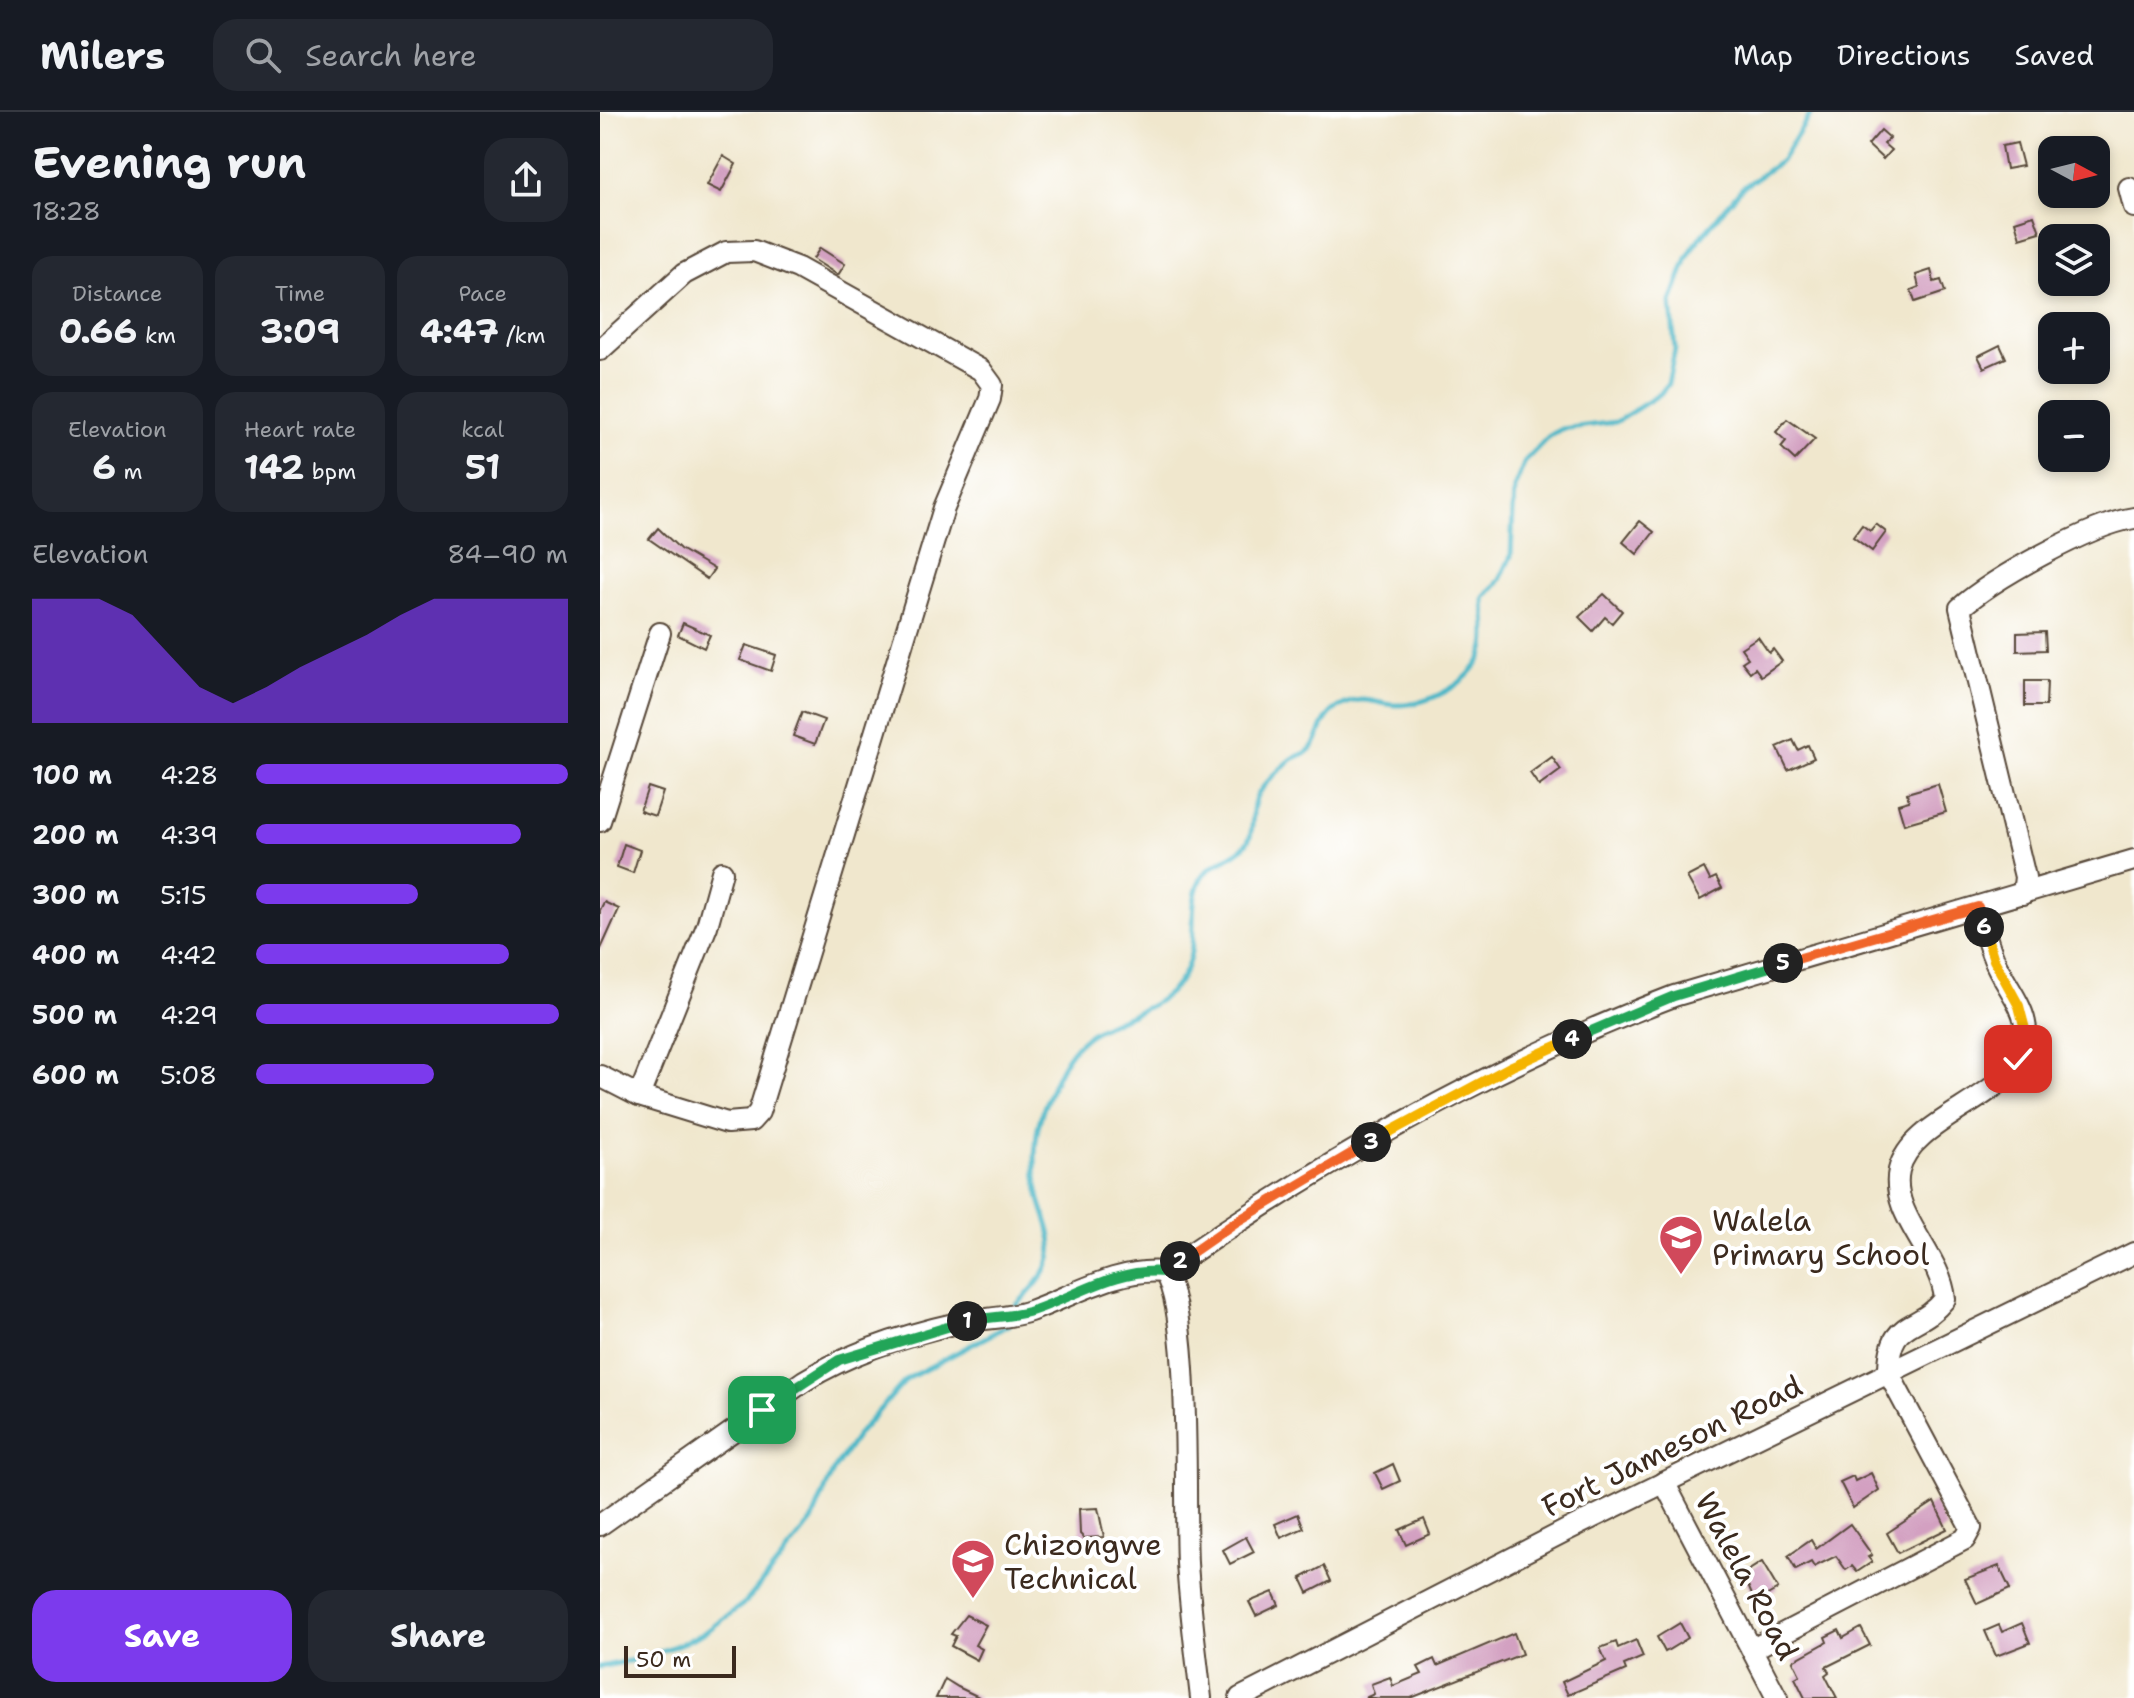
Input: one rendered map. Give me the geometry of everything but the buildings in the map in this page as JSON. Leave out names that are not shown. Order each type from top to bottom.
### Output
[{"type":"street","points":[[600,350],[684,274],[726,252],[754,251],[798,268],[981,370],[992,385],[990,399],[944,508],[759,1112],[751,1121],[727,1123],[639,1096],[600,1076]]},
{"type":"street","points":[[2023,894],[2025,877],[1960,608],[1979,591],[2084,536],[2134,518]]},
{"type":"street","points":[[600,821],[660,633]]},
{"type":"street","points":[[600,1525],[804,1381],[839,1360],[955,1324],[1027,1312],[1148,1270],[1164,1272],[1236,1222],[1392,1130],[1512,1066],[1617,1019],[1674,996],[2134,860]]},
{"type":"street","points":[[639,1096],[707,926],[722,872]]},
{"type":"street","points":[[1753,1649],[1965,1539],[1971,1528],[1889,1374],[1889,1348],[1902,1329],[1936,1310],[1945,1299],[1943,1282],[1898,1195],[1899,1170],[1908,1147],[2006,1076],[2018,1059],[2026,1033],[2019,1006],[1994,960],[1978,907]]},
{"type":"street","name":"Fort Jameson Road","points":[[1240,1698],[1664,1482],[2134,1253]]},
{"type":"street","points":[[1164,1272],[1173,1285],[1180,1326],[1187,1566],[1201,1698]]},
{"type":"street","name":"Walela Road","points":[[1664,1482],[1777,1698]]},
{"type":"waterway","points":[[1016,1306],[1040,1278],[1050,1258],[1051,1235],[1040,1199],[1035,1154],[1043,1110],[1065,1061],[1085,1038],[1158,1001],[1178,983],[1190,957],[1194,904],[1201,878],[1248,841],[1258,794],[1287,763],[1312,747],[1324,722],[1335,710],[1358,700],[1395,705],[1422,701],[1450,689],[1473,670],[1485,646],[1484,598],[1500,580],[1511,556],[1514,488],[1525,461],[1548,437],[1561,429],[1616,422],[1660,394],[1668,384],[1675,349],[1671,302],[1687,258],[1742,188],[1781,161],[1812,112]]},
{"type":"waterway","points":[[600,1667],[643,1658],[685,1642],[707,1631],[746,1602],[812,1521],[833,1471],[858,1434],[907,1379],[1009,1325]]},
{"type":"place","name":"Walela Primary School","points":[[1681,1276]]},
{"type":"place","name":"Chizongwe Technical","points":[[973,1600]]},
{"type":"route","points":[[762,1410],[839,1360],[879,1345],[955,1324],[1027,1312],[1094,1286],[1148,1270],[1164,1272],[1236,1222],[1392,1130],[1512,1066],[1674,996],[1887,932],[1978,907],[1994,960],[2019,1006],[2026,1033],[2018,1059]]}]
